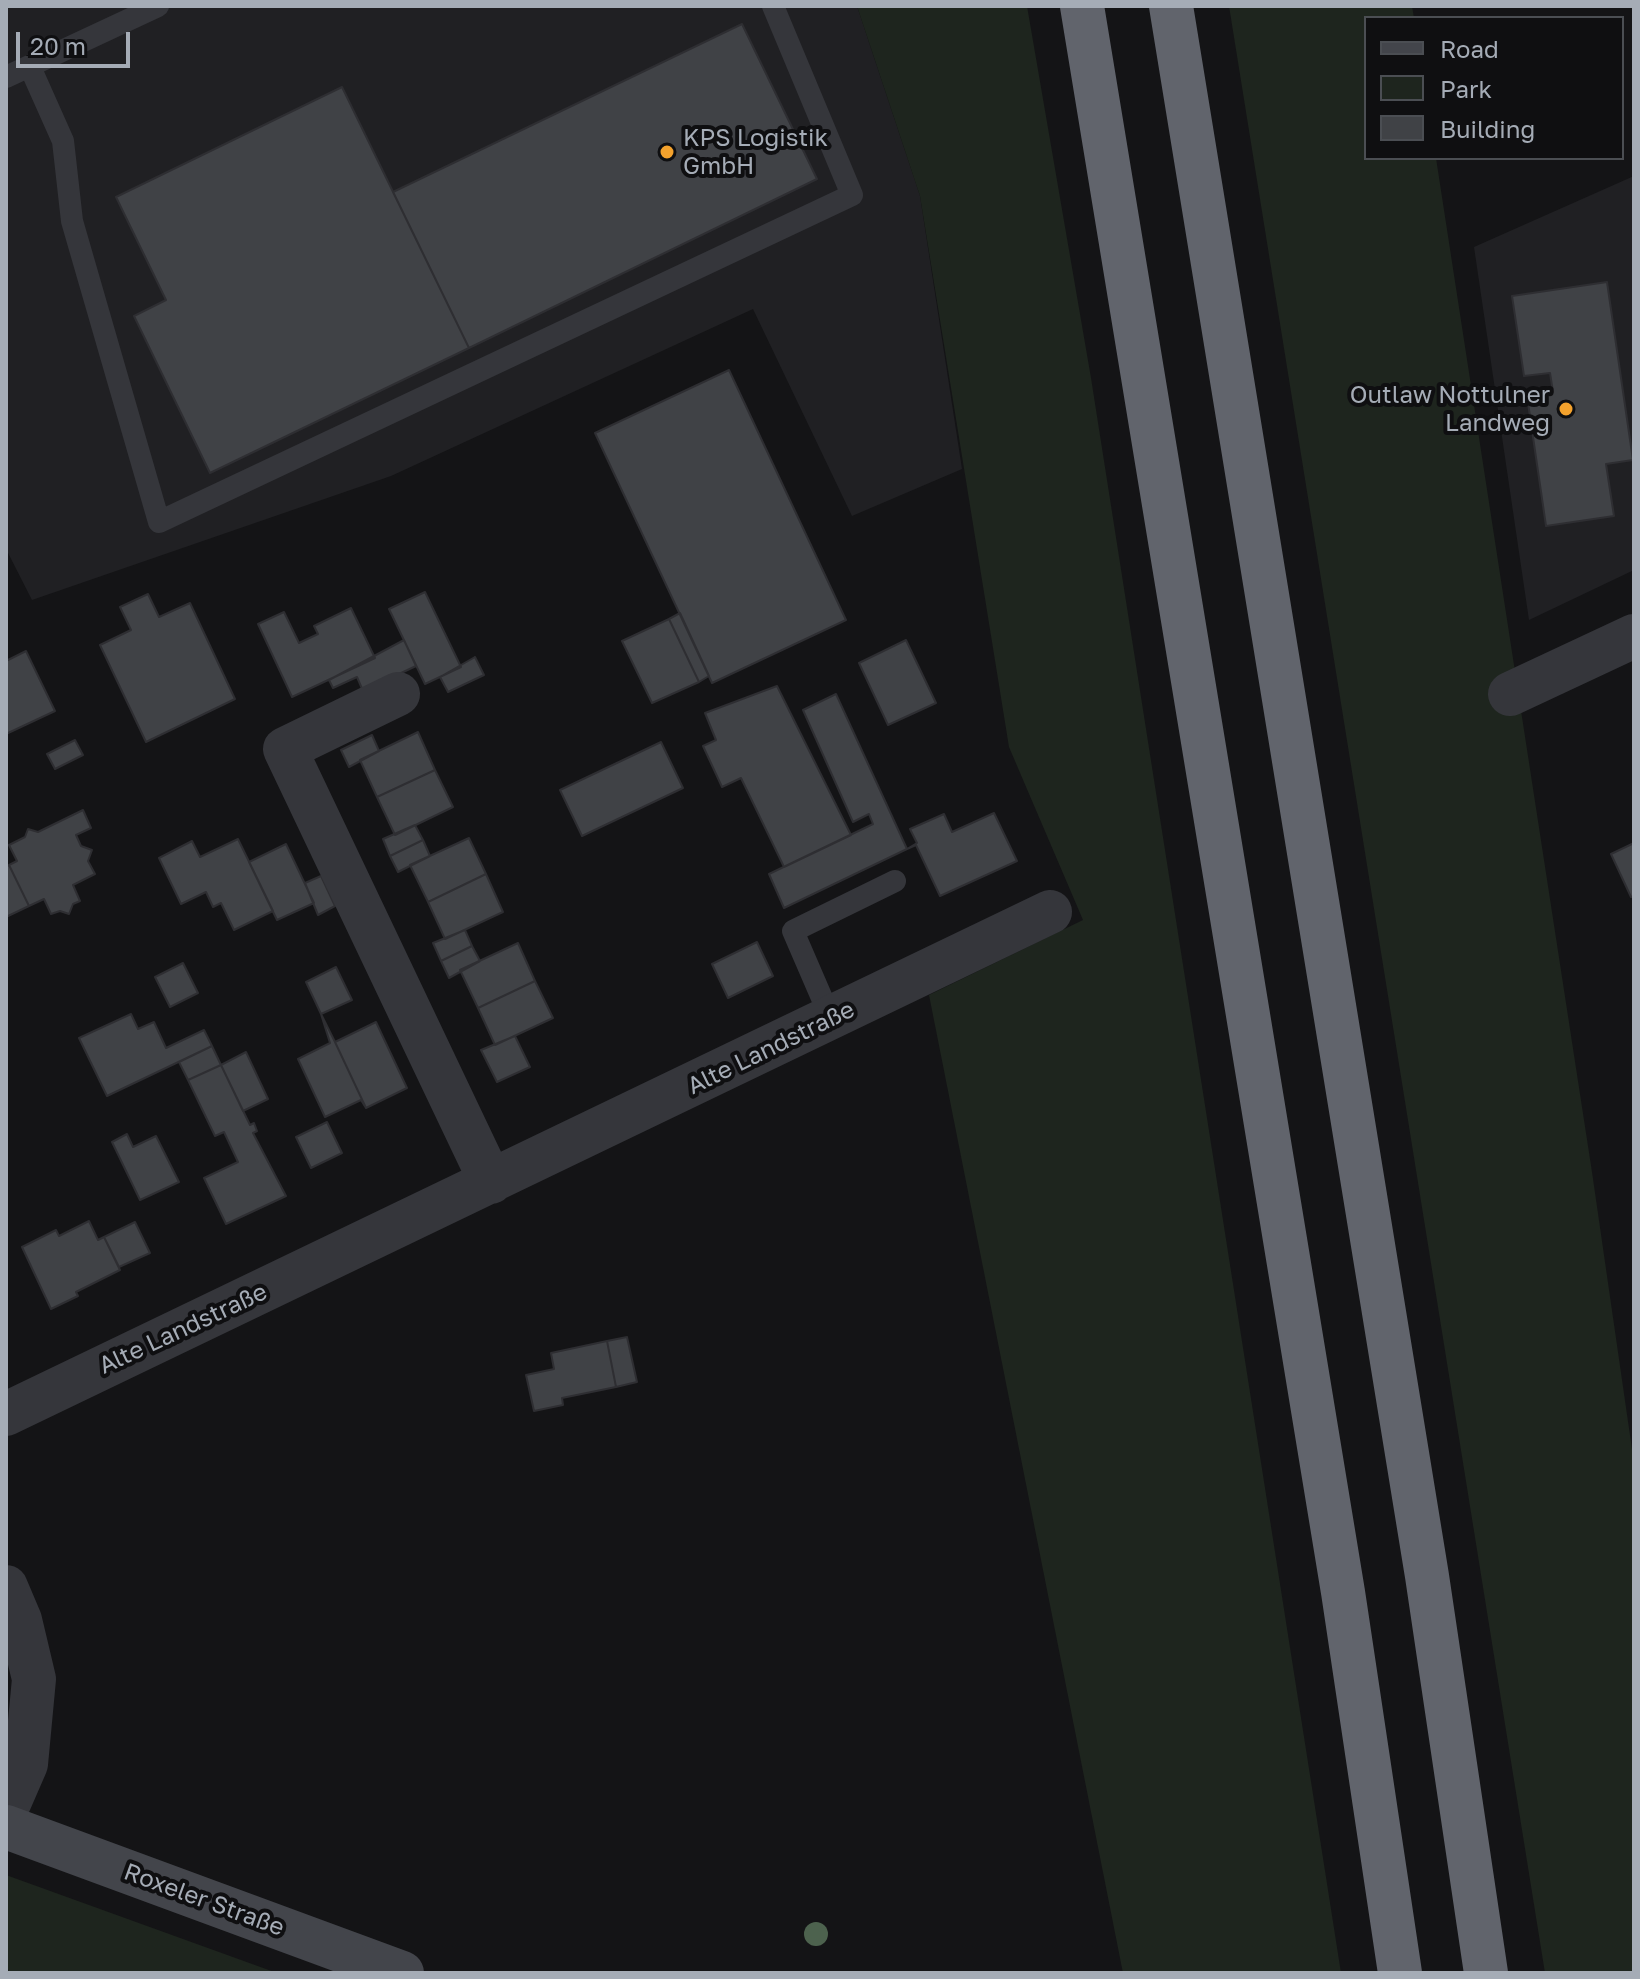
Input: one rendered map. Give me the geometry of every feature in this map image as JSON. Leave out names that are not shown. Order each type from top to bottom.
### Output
[{"type":"highway","points":[[1082,6],[1343,1592],[1400,1973]]},
{"type":"highway","points":[[1171,6],[1427,1576],[1486,1973]]},
{"type":"main road","name":"Roxeler Straße","points":[[6,1827],[402,1973]]},
{"type":"street","points":[[1510,694],[1634,636]]},
{"type":"street","points":[[398,694],[285,749],[491,1182]]},
{"type":"street","name":"Alte Landstraße","points":[[6,1414],[1050,912]]},
{"type":"street","points":[[6,1587],[20,1620],[34,1679],[26,1764],[6,1810]]},
{"type":"lane","points":[[6,77],[158,6]]},
{"type":"lane","points":[[30,67],[63,141],[72,221],[159,522],[852,195],[773,6]]},
{"type":"lane","points":[[831,1019],[793,931],[895,881]]},
{"type":"shaded area","points":[[6,6],[857,6],[920,196],[962,469],[852,516],[753,309],[391,476],[32,600],[6,549]]},
{"type":"shaded area","name":"Outlaw Nottulner Landweg","points":[[1634,176],[1634,570],[1529,620],[1474,247]]},
{"type":"green space","points":[[857,6],[1027,6],[1091,378],[1341,1973],[1123,1973],[929,995],[1083,920],[1009,747],[920,196]]},
{"type":"green space","points":[[1229,6],[1412,6],[1414,16],[1364,16],[1364,160],[1436,160],[1634,1463],[1634,1973],[1545,1973]]},
{"type":"green space","points":[[6,1875],[277,1973],[9,1973],[6,1961]]},
{"type":"building","points":[[742,24],[817,179],[469,348],[393,192]]},
{"type":"building","points":[[342,87],[469,348],[210,473],[134,316],[166,300],[116,197]]},
{"type":"building","points":[[1607,282],[1633,460],[1606,464],[1614,516],[1546,526],[1527,396],[1553,392],[1550,373],[1524,376],[1512,296]]},
{"type":"building","points":[[729,370],[846,620],[712,683],[595,433]]},
{"type":"building","points":[[425,592],[461,667],[425,684],[389,609]]},
{"type":"building","points":[[148,594],[159,617],[190,603],[235,699],[146,742],[100,645],[131,630],[120,607]]},
{"type":"building","points":[[351,608],[375,658],[292,697],[258,624],[284,612],[299,643],[318,634],[314,626]]},
{"type":"building","points":[[680,613],[709,676],[699,682],[669,619]]},
{"type":"building","points":[[669,619],[699,682],[652,703],[622,641]]},
{"type":"building","points":[[404,640],[416,666],[363,691],[357,677],[333,688],[329,680]]},
{"type":"building","points":[[906,640],[936,703],[888,725],[859,663]]},
{"type":"building","points":[[26,651],[55,711],[6,734],[6,661]]},
{"type":"building","points":[[475,657],[484,675],[448,692],[440,677]]},
{"type":"building","points":[[777,686],[851,835],[784,867],[741,778],[722,787],[703,746],[716,740],[705,713]]},
{"type":"building","points":[[836,694],[907,849],[784,908],[769,874],[873,824],[869,814],[853,822],[803,710]]},
{"type":"building","points":[[418,732],[435,770],[377,797],[360,760]]},
{"type":"building","points":[[372,735],[379,751],[349,767],[341,750]]},
{"type":"building","points":[[75,740],[83,755],[55,769],[47,754]]},
{"type":"building","points":[[661,742],[683,788],[582,836],[560,790]]},
{"type":"building","points":[[435,770],[453,807],[395,835],[377,797]]},
{"type":"building","points":[[83,810],[91,828],[76,835],[81,846],[92,850],[88,861],[95,874],[73,885],[80,901],[73,904],[69,914],[60,911],[51,914],[44,899],[29,906],[9,865],[17,861],[9,845],[25,837],[28,829],[38,832]]},
{"type":"building","points":[[994,813],[1017,861],[940,896],[916,845],[907,849],[917,843],[910,829],[944,814],[952,832]]},
{"type":"building","points":[[415,825],[423,840],[390,856],[383,839]]},
{"type":"building","points":[[469,838],[486,874],[428,902],[410,865]]},
{"type":"building","points":[[238,839],[273,911],[234,930],[221,903],[213,907],[206,892],[181,904],[159,858],[192,841],[200,857]]},
{"type":"building","points":[[423,840],[430,856],[398,872],[390,856]]},
{"type":"building","points":[[1634,843],[1634,896],[1631,897],[1611,854]]},
{"type":"building","points":[[286,844],[314,903],[277,920],[249,862]]},
{"type":"building","points":[[9,865],[29,906],[6,917],[6,867]]},
{"type":"building","points":[[486,874],[503,912],[445,939],[428,902]]},
{"type":"building","points":[[321,876],[335,906],[318,915],[305,883]]},
{"type":"building","points":[[465,930],[472,946],[441,961],[433,943]]},
{"type":"building","points":[[757,942],[773,976],[728,998],[712,964]]},
{"type":"building","points":[[518,943],[535,981],[478,1008],[460,970]]},
{"type":"building","points":[[472,946],[480,961],[449,978],[441,961]]},
{"type":"building","points":[[183,963],[198,993],[170,1007],[155,977]]},
{"type":"building","points":[[336,967],[352,1000],[321,1014],[306,982]]},
{"type":"building","points":[[535,981],[553,1018],[495,1045],[478,1008]]},
{"type":"building","points":[[131,1014],[138,1029],[154,1022],[166,1048],[204,1030],[212,1046],[107,1096],[79,1038]]},
{"type":"building","points":[[321,1014],[366,1108],[361,1100],[325,1117],[298,1059],[330,1043]]},
{"type":"building","points":[[376,1022],[407,1088],[366,1108],[335,1042]]},
{"type":"building","points":[[515,1036],[530,1067],[497,1082],[481,1050]]},
{"type":"building","points":[[212,1046],[221,1065],[188,1080],[179,1062]]},
{"type":"building","points":[[246,1052],[268,1099],[243,1111],[221,1065]]},
{"type":"building","points":[[221,1065],[250,1125],[254,1123],[257,1131],[253,1133],[286,1196],[226,1224],[204,1178],[238,1162],[224,1132],[215,1136],[188,1080]]},
{"type":"building","points":[[327,1122],[342,1153],[311,1168],[296,1137]]},
{"type":"building","points":[[127,1134],[133,1147],[156,1136],[179,1182],[140,1200],[112,1142]]},
{"type":"building","points":[[89,1221],[98,1240],[104,1237],[120,1270],[76,1292],[78,1296],[51,1309],[22,1247],[56,1230],[59,1236]]},
{"type":"building","points":[[135,1222],[150,1253],[119,1267],[104,1237]]},
{"type":"building","points":[[627,1337],[637,1382],[616,1387],[607,1341]]},
{"type":"building","points":[[607,1341],[616,1387],[562,1398],[563,1405],[534,1411],[526,1375],[554,1369],[551,1353]]},
{"type":"place","name":"KPS Logistik GmbH","points":[[667,152]]},
{"type":"place","name":"Outlaw Nottulner Landweg","points":[[1566,409]]}]
